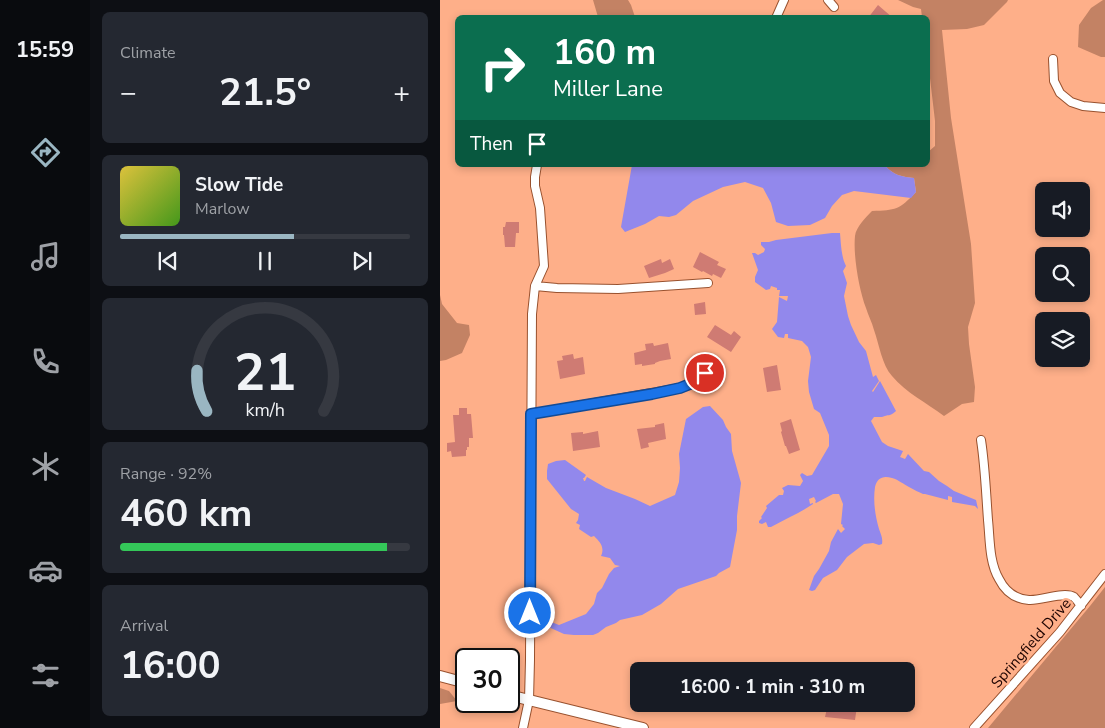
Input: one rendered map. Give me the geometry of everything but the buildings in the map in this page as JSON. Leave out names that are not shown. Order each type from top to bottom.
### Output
[{"type":"main road","points":[[440,676],[455,680]]},
{"type":"main road","points":[[520,698],[643,728]]},
{"type":"street","points":[[777,15],[784,0]]},
{"type":"street","points":[[828,0],[834,7]]},
{"type":"street","points":[[1053,59],[1054,81],[1060,94],[1071,102],[1083,106],[1105,108]]},
{"type":"street","points":[[523,728],[529,700],[530,660],[532,314],[535,286],[544,266],[540,208],[535,186],[537,167]]},
{"type":"street","points":[[535,286],[618,290],[708,283]]},
{"type":"street","points":[[531,414],[680,388],[695,382],[705,373]]},
{"type":"street","points":[[981,440],[990,544],[993,565],[998,578],[1006,590],[1015,597],[1036,600],[1067,595],[1074,597],[1081,606]]},
{"type":"street","name":"Springfield Drive","points":[[974,728],[1035,662],[1105,574]]},
{"type":"shaded area","points":[[593,0],[628,0],[634,15],[597,15]]},
{"type":"shaded area","points":[[898,0],[1008,0],[984,25],[967,29],[942,30],[951,118],[971,244],[975,303],[968,327],[975,387],[974,402],[962,404],[944,416],[904,388],[889,371],[883,360],[863,301],[856,262],[855,236],[857,229],[864,219],[872,211],[887,210],[901,206],[916,192],[914,178],[894,173],[887,167],[930,167],[930,150],[935,146],[935,121],[930,78],[930,15],[922,15],[921,9]]},
{"type":"shaded area","points":[[1105,0],[1105,57],[1101,57],[1078,47],[1079,25],[1091,8]]},
{"type":"shaded area","points":[[632,167],[887,167],[894,173],[914,178],[916,192],[911,198],[854,191],[842,195],[832,206],[825,218],[810,225],[788,226],[776,222],[771,203],[763,188],[745,182],[723,187],[693,201],[676,215],[669,217],[659,216],[625,232],[621,227]]},
{"type":"shaded area","points":[[840,233],[842,254],[846,266],[843,271],[847,283],[844,296],[848,316],[859,342],[866,351],[873,377],[876,375],[879,381],[872,391],[880,381],[896,411],[891,415],[874,417],[871,421],[882,442],[903,451],[900,457],[905,459],[908,454],[924,471],[929,472],[954,491],[976,500],[978,509],[975,506],[952,502],[952,497],[948,496],[948,500],[923,494],[889,477],[881,478],[877,481],[874,498],[875,513],[882,544],[864,544],[847,557],[837,570],[823,578],[815,590],[812,591],[809,590],[814,576],[829,551],[831,542],[838,529],[841,533],[845,529],[841,524],[843,504],[839,494],[833,494],[816,503],[814,497],[809,499],[810,504],[813,504],[771,527],[768,527],[766,522],[759,523],[767,508],[766,506],[779,495],[783,495],[784,491],[782,488],[788,485],[800,486],[803,481],[800,475],[802,473],[807,476],[812,475],[829,446],[829,435],[820,413],[814,409],[809,392],[808,381],[811,357],[808,347],[802,341],[788,338],[788,334],[785,334],[784,338],[778,337],[772,329],[777,322],[779,297],[787,301],[788,296],[779,296],[780,290],[777,290],[777,288],[771,286],[770,289],[766,290],[755,282],[758,270],[752,253],[758,255],[764,252],[765,249],[761,242]]},
{"type":"shaded area","points":[[440,295],[442,304],[457,323],[469,325],[470,335],[462,353],[440,361]]},
{"type":"shaded area","points":[[710,406],[723,420],[731,434],[732,451],[741,483],[737,530],[730,567],[716,576],[678,589],[661,604],[642,615],[620,620],[593,635],[564,634],[544,625],[546,620],[559,625],[586,614],[594,604],[597,593],[602,588],[609,574],[614,568],[620,566],[615,565],[610,558],[601,556],[602,547],[598,540],[579,529],[580,525],[576,523],[579,514],[571,509],[547,479],[548,464],[565,460],[586,475],[583,478],[584,481],[587,477],[606,488],[650,506],[675,495],[679,482],[679,454],[686,419],[703,407]]},
{"type":"shaded area","points":[[1105,587],[1105,728],[988,728],[1090,606]]},
{"type":"shaded area","points":[[440,688],[449,691],[455,701],[440,704]]},
{"type":"route","points":[[530,613],[531,414],[680,388],[695,382],[705,373]]}]
